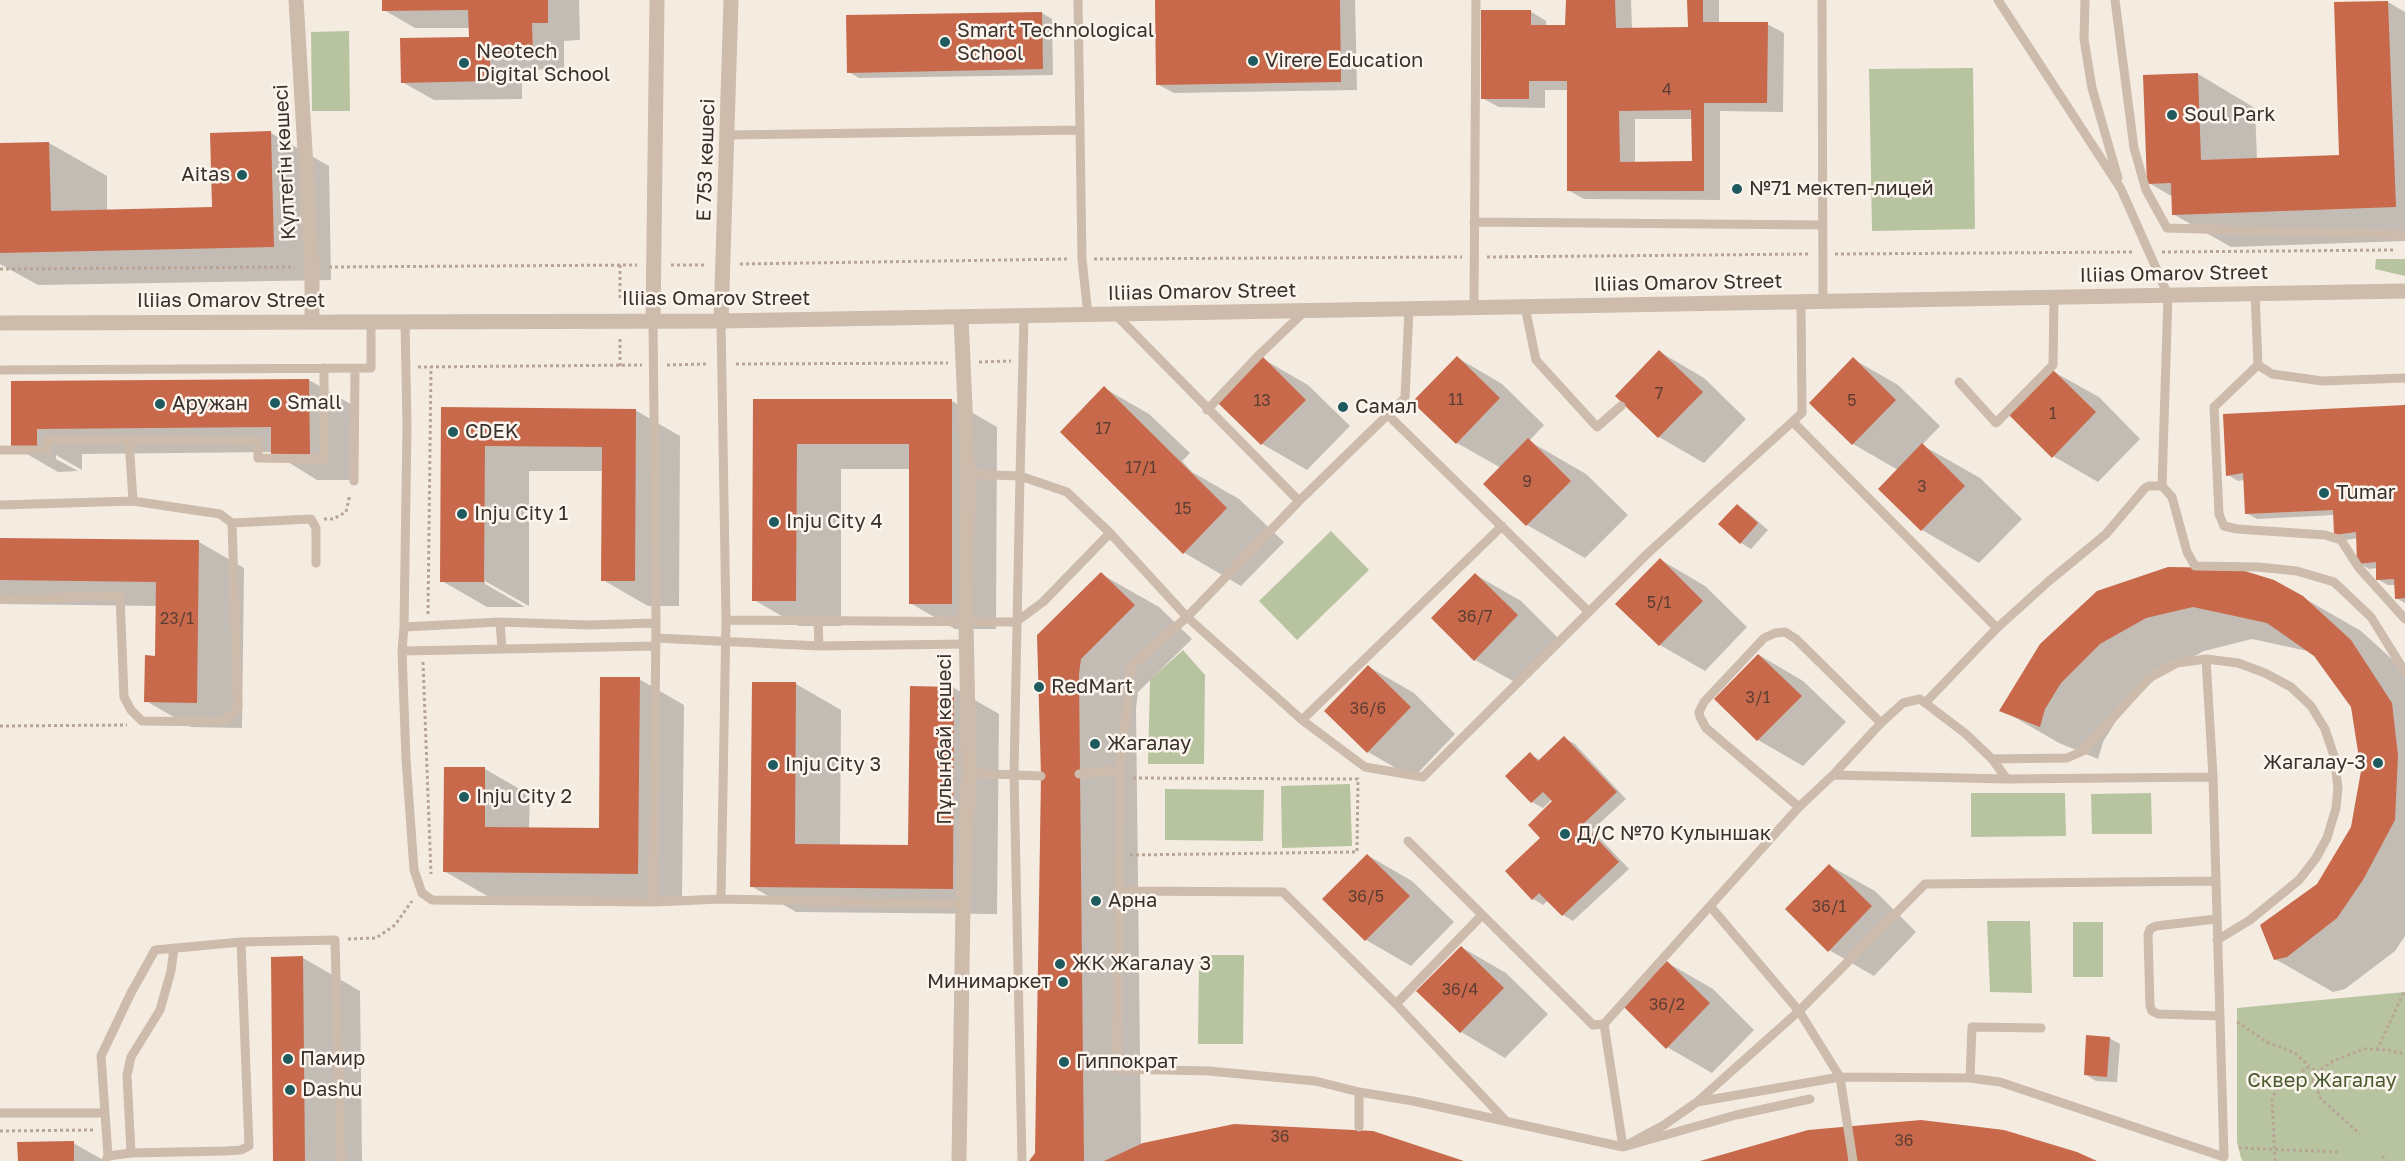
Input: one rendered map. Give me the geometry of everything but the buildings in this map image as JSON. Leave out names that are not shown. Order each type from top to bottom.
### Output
[{"type":"street","name":"Күлтегін көшесі","points":[[296,0],[312,267],[312,322]]},
{"type":"street","points":[[653,321],[657,0]]},
{"type":"street","name":"Е 753 көшесі","points":[[721,321],[731,0]]},
{"type":"street","name":"Iliias Omarov Street","points":[[0,323],[721,321],[2405,291]]},
{"type":"street","name":"Пұлынбай көшесі","points":[[959,1161],[963,904],[969,773],[966,644],[968,474],[961,317]]},
{"type":"lane","points":[[1078,0],[1082,259],[1088,315]]},
{"type":"lane","points":[[1474,308],[1476,0]]},
{"type":"lane","points":[[1822,0],[1823,301]]},
{"type":"lane","points":[[1998,0],[2121,189]]},
{"type":"lane","points":[[2085,0],[2084,39],[2092,88],[2121,189],[2168,295],[2162,486],[2172,496],[2187,552],[2195,566],[2258,567],[2297,572],[2334,582],[2371,617],[2405,672]]},
{"type":"lane","points":[[2115,0],[2134,148],[2146,190],[2167,228],[2405,235]]},
{"type":"lane","points":[[728,135],[1080,130]]},
{"type":"lane","points":[[1474,222],[1823,225]]},
{"type":"lane","points":[[2254,293],[2258,365],[2214,407],[2218,514],[2223,526],[2325,535],[2341,540],[2360,568],[2405,619]]},
{"type":"lane","points":[[1959,382],[1996,423],[2053,365],[2054,297]]},
{"type":"lane","points":[[968,474],[1020,476],[1066,492],[1110,533],[1187,617],[1302,720],[1365,767],[1423,777],[1647,554],[1802,413],[1802,302]]},
{"type":"lane","points":[[1525,307],[1536,360],[1597,427],[1621,406]]},
{"type":"lane","points":[[1409,309],[1405,398],[1299,501],[1187,617],[1131,666],[1120,774],[1117,1069],[1209,1071],[1315,1081],[1623,1147],[1736,1115],[1810,1098]]},
{"type":"lane","points":[[1207,410],[1305,311]]},
{"type":"lane","points":[[1116,315],[1299,501]]},
{"type":"lane","points":[[1022,1161],[1014,774],[1024,316]]},
{"type":"lane","points":[[653,321],[656,623],[653,902]]},
{"type":"lane","points":[[721,321],[726,620],[721,900]]},
{"type":"lane","points":[[0,370],[371,368],[371,322]]},
{"type":"lane","points":[[405,322],[407,426],[402,651],[406,759],[414,870],[422,893],[432,900],[653,902],[721,900],[963,904]]},
{"type":"lane","points":[[2258,365],[2272,374],[2322,381],[2405,378]]},
{"type":"lane","points":[[0,450],[47,450],[48,440],[258,441],[258,458],[324,459],[324,368]]},
{"type":"lane","points":[[354,368],[354,481]]},
{"type":"lane","points":[[1389,416],[1589,612]]},
{"type":"lane","points":[[1793,422],[1997,628]]},
{"type":"lane","points":[[129,440],[133,501]]},
{"type":"lane","points":[[1926,702],[1997,628],[2106,534],[2145,488],[2162,486]]},
{"type":"lane","points":[[0,505],[133,501],[220,514],[232,523],[311,519],[316,528],[316,563]]},
{"type":"lane","points":[[0,599],[120,596],[124,697],[131,710],[142,721],[220,722],[231,716],[238,708],[232,523]]},
{"type":"lane","points":[[1302,720],[1502,526]]},
{"type":"lane","points":[[726,620],[1016,622],[1043,602],[1110,533]]},
{"type":"lane","points":[[818,621],[819,646]]},
{"type":"lane","points":[[404,627],[500,622],[588,625],[656,623]]},
{"type":"lane","points":[[500,622],[502,649]]},
{"type":"lane","points":[[1799,807],[1706,728],[1700,717],[1699,712],[1704,702],[1764,638],[1785,632],[1796,639],[1881,723]]},
{"type":"lane","points":[[402,651],[725,641],[819,646],[966,644]]},
{"type":"lane","points":[[1992,759],[2067,758],[2083,751],[2149,678],[2177,663],[2206,660],[2238,663],[2265,673],[2291,687],[2311,706],[2325,729],[2334,756],[2338,788],[2336,808],[2327,838],[2316,858],[2299,880],[2250,920],[2217,940]]},
{"type":"lane","points":[[1697,1102],[1840,1077],[1970,1078],[2011,1086],[2225,1159],[2206,660]]},
{"type":"lane","points":[[1408,841],[1593,1025],[1604,1023],[1799,807],[1833,775],[1881,723],[1908,700],[1920,699],[1926,702],[1992,759],[2007,778]]},
{"type":"lane","points":[[969,773],[1041,776]]},
{"type":"lane","points":[[1079,774],[1120,774]]},
{"type":"lane","points":[[1833,775],[2007,778],[2212,777]]},
{"type":"lane","points":[[1623,1147],[1664,1125],[1697,1102],[1799,1011],[1925,884],[2215,881]]},
{"type":"lane","points":[[1120,891],[1283,892],[1396,1004],[1505,1120]]},
{"type":"lane","points":[[1710,906],[1799,1011],[1840,1077],[1853,1161]]},
{"type":"lane","points":[[1396,1004],[1482,915]]},
{"type":"lane","points":[[2216,919],[2150,928],[2148,935],[2150,1006],[2152,1011],[2158,1014],[2220,1016]]},
{"type":"lane","points":[[242,942],[249,1146],[233,1150],[131,1153],[107,1159],[101,1056],[131,993],[155,950],[242,942],[335,940],[341,1161]]},
{"type":"lane","points":[[131,1153],[127,1075],[131,1057],[160,1010],[171,971],[174,948]]},
{"type":"lane","points":[[1604,1023],[1623,1147]]},
{"type":"lane","points":[[1970,1078],[1972,1027],[2042,1028]]},
{"type":"lane","points":[[1359,1092],[1359,1127]]},
{"type":"lane","points":[[0,1113],[105,1113]]},
{"type":"path","points":[[0,269],[2405,250]]},
{"type":"path","points":[[620,265],[620,298]]},
{"type":"path","points":[[620,334],[620,366]]},
{"type":"path","points":[[428,625],[431,367]]},
{"type":"path","points":[[311,519],[333,519],[346,512],[354,481]]},
{"type":"path","points":[[335,940],[376,938],[395,926],[408,904],[422,893],[432,889],[423,651]]},
{"type":"path","points":[[0,726],[126,725],[142,721]]},
{"type":"path","points":[[1120,774],[1358,778],[1357,852],[1120,855]]},
{"type":"path","points":[[2377,1050],[2404,992]]},
{"type":"path","points":[[2237,1022],[2267,1041],[2295,1053],[2316,1073]]},
{"type":"path","points":[[2360,1134],[2320,1099],[2313,1080],[2316,1073],[2348,1054],[2364,1049],[2405,1054]]},
{"type":"path","points":[[2302,1077],[2303,1069],[2309,1066]]},
{"type":"path","points":[[2275,1161],[2272,1098],[2282,1082],[2302,1077],[2304,1080],[2313,1080]]},
{"type":"path","points":[[0,1131],[105,1130]]},
{"type":"path","points":[[2239,1148],[2341,1152]]},
{"type":"path","points":[[2382,1156],[2387,1161]]},
{"type":"green space","points":[[349,31],[350,111],[312,111],[311,32]]},
{"type":"green space","points":[[1973,68],[1975,229],[1872,231],[1869,69]]},
{"type":"green space","points":[[2376,259],[2405,259],[2405,276],[2375,269]]},
{"type":"green space","points":[[1331,531],[1369,570],[1297,640],[1259,601]]},
{"type":"green space","points":[[1183,650],[1205,675],[1204,764],[1148,764],[1150,680]]},
{"type":"green space","points":[[1350,784],[1352,846],[1282,848],[1281,786]]},
{"type":"green space","points":[[1165,789],[1264,790],[1263,841],[1165,840]]},
{"type":"green space","points":[[1971,793],[2065,793],[2066,836],[1971,837]]},
{"type":"green space","points":[[2151,793],[2152,834],[2092,834],[2091,794]]},
{"type":"green space","points":[[1987,921],[2030,921],[2032,993],[1990,992]]},
{"type":"green space","points":[[2073,922],[2103,922],[2103,977],[2073,977]]},
{"type":"green space","points":[[1199,955],[1244,955],[1243,1044],[1198,1044]]},
{"type":"green space","name":"Сквер Жагалау","points":[[2405,992],[2405,1161],[2243,1161],[2237,1142],[2237,1008]]},
{"type":"place","name":"Smart Technological School","points":[[945,42]]},
{"type":"place","name":"Virere Education","points":[[1253,61]]},
{"type":"place","name":"Neotech Digital School","points":[[464,63]]},
{"type":"place","name":"Soul Park","points":[[2172,115]]},
{"type":"place","name":"Aitas","points":[[242,175]]},
{"type":"place","name":"№71 мектеп-лицей","points":[[1737,189]]},
{"type":"place","name":"Small","points":[[275,403]]},
{"type":"place","name":"Аружан","points":[[160,404]]},
{"type":"place","name":"Самал","points":[[1343,407]]},
{"type":"place","name":"CDEK","points":[[453,432]]},
{"type":"place","name":"Tumar","points":[[2324,493]]},
{"type":"place","name":"Inju City 1","points":[[462,514]]},
{"type":"place","name":"Inju City 4","points":[[774,522]]},
{"type":"place","name":"RedMart","points":[[1039,687]]},
{"type":"place","name":"Жагалау","points":[[1095,744]]},
{"type":"place","name":"Жагалау-3","points":[[2378,763]]},
{"type":"place","name":"Inju City 3","points":[[773,765]]},
{"type":"place","name":"Inju City 2","points":[[464,797]]},
{"type":"place","name":"Д/С №70 Кулыншак","points":[[1565,834]]},
{"type":"place","name":"Арна","points":[[1096,901]]},
{"type":"place","name":"ЖК Жагалау 3","points":[[1060,964]]},
{"type":"place","name":"Минимаркет","points":[[1063,982]]},
{"type":"place","name":"Памир","points":[[288,1059]]},
{"type":"place","name":"Гиппократ","points":[[1064,1062]]},
{"type":"place","name":"Dashu","points":[[290,1090]]}]
